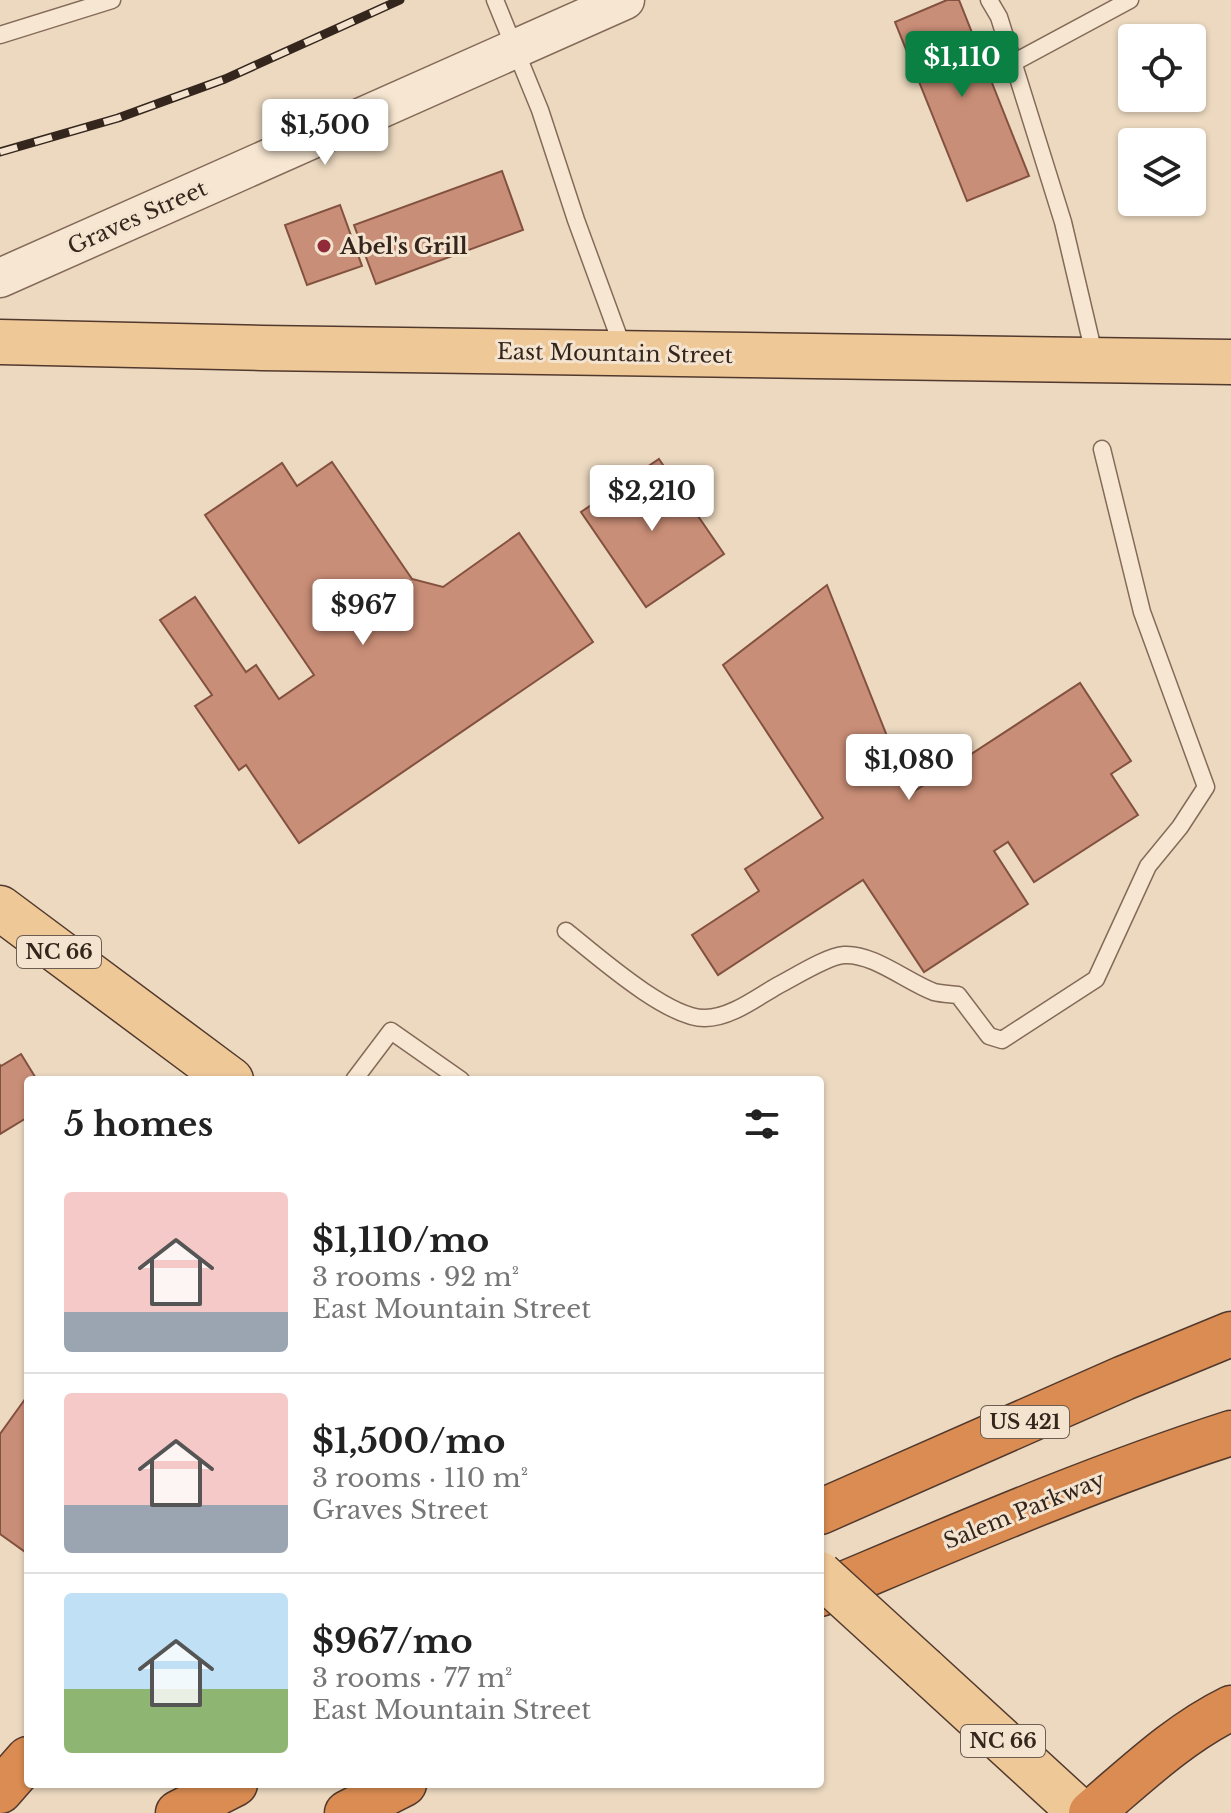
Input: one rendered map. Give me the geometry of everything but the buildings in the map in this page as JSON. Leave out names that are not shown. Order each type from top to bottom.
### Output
[{"type":"highway","name":"US 421","points":[[824,1510],[1231,1334]]},
{"type":"highway","name":"Salem Parkway","points":[[824,1592],[1153,1458],[1231,1433]]},
{"type":"highway","points":[[1091,1813],[1164,1751],[1195,1728],[1231,1708]]},
{"type":"highway","points":[[0,1791],[24,1764]]},
{"type":"highway","points":[[178,1813],[227,1788]]},
{"type":"highway","points":[[347,1813],[396,1788]]},
{"type":"main road","name":"East Mountain Street","points":[[0,342],[1231,362]]},
{"type":"main road","name":"NC 66","points":[[0,908],[226,1076]]},
{"type":"main road","name":"NC 66","points":[[824,1578],[1081,1813]]},
{"type":"street","name":"Graves Street","points":[[0,278],[625,0]]},
{"type":"lane","points":[[0,35],[112,0]]},
{"type":"lane","points":[[495,0],[540,110],[625,353]]},
{"type":"lane","points":[[989,0],[999,17],[1063,222],[1095,360]]},
{"type":"lane","points":[[1013,63],[1131,0]]},
{"type":"lane","points":[[566,931],[664,1004],[683,1014],[705,1018],[728,1013],[819,964],[843,955],[870,960],[938,993],[958,995],[989,1036],[1002,1040],[1096,979],[1148,866],[1180,827],[1206,787],[1142,612],[1102,449]]},
{"type":"lane","points":[[357,1076],[391,1031],[455,1076]]},
{"type":"railway","points":[[0,152],[118,118],[225,79],[400,0]]},
{"type":"place","name":"Abel's Grill","points":[[324,246]]}]
